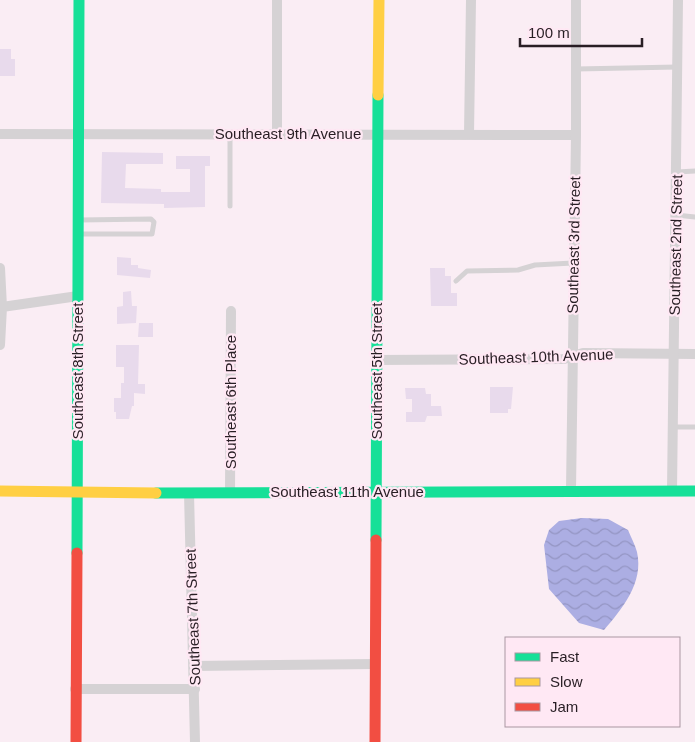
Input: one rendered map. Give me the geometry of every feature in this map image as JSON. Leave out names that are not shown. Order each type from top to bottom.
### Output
[{"type":"street","name":"Southeast 8th Street","points":[[76,742],[80,0]]},
{"type":"street","points":[[277,0],[277,134]]},
{"type":"street","name":"Southeast 5th Street","points":[[375,742],[379,0]]},
{"type":"street","points":[[469,134],[471,0]]},
{"type":"street","name":"Southeast 3rd Street","points":[[570,490],[576,135],[576,0]]},
{"type":"street","name":"Southeast 2nd Street","points":[[672,491],[678,0]]},
{"type":"street","name":"Southeast 9th Avenue","points":[[0,134],[576,135]]},
{"type":"street","points":[[0,268],[2,307],[0,345]]},
{"type":"street","points":[[2,307],[78,296]]},
{"type":"street","name":"Southeast 6th Place","points":[[230,493],[231,311]]},
{"type":"street","name":"Southeast 10th Avenue","points":[[376,360],[573,357],[582,353],[695,354]]},
{"type":"street","name":"Southeast 11th Avenue","points":[[0,491],[78,490],[189,493],[695,491]]},
{"type":"street","name":"Southeast 7th Street","points":[[189,493],[195,742]]},
{"type":"street","points":[[194,666],[375,664]]},
{"type":"street","points":[[75,689],[195,689]]},
{"type":"lane","points":[[576,68],[678,67]]},
{"type":"lane","points":[[230,134],[230,206]]},
{"type":"lane","points":[[677,172],[695,171]]},
{"type":"lane","points":[[676,214],[695,217]]},
{"type":"lane","points":[[79,220],[150,219],[154,222],[154,231],[152,234],[79,234]]},
{"type":"lane","points":[[456,281],[466,271],[518,270],[535,265],[573,262]]},
{"type":"lane","points":[[673,427],[695,427]]},
{"type":"water","points":[[582,518],[608,519],[628,530],[637,552],[637,574],[630,595],[604,630],[579,623],[549,589],[544,545],[549,530],[559,521]]},
{"type":"building","points":[[0,49],[11,49],[11,59],[15,59],[15,76],[0,76]]},
{"type":"building","points":[[102,152],[163,153],[163,164],[126,164],[125,188],[161,189],[161,192],[190,192],[190,169],[176,169],[176,156],[210,156],[210,166],[205,166],[205,207],[164,208],[164,204],[101,203]]},
{"type":"building","points":[[117,257],[131,258],[131,265],[138,265],[138,268],[151,270],[150,278],[117,275]]},
{"type":"building","points":[[430,268],[445,268],[445,276],[451,276],[451,293],[457,293],[457,306],[431,306]]},
{"type":"building","points":[[131,291],[132,306],[137,306],[136,323],[117,324],[117,307],[123,306],[123,292]]},
{"type":"building","points":[[139,323],[153,323],[153,337],[138,337]]},
{"type":"building","points":[[116,345],[139,345],[138,384],[145,384],[145,394],[134,393],[134,406],[132,406],[129,419],[116,419],[116,412],[114,412],[114,398],[121,398],[121,383],[124,383],[124,367],[116,367]]},
{"type":"building","points":[[490,387],[513,387],[511,409],[508,409],[508,413],[490,413]]},
{"type":"building","points":[[405,388],[425,388],[426,394],[431,394],[431,406],[441,406],[442,416],[427,416],[425,422],[406,422],[406,412],[412,412],[412,399],[406,399]]},
{"type":"traffic: fast","points":[[77,553],[79,0]]},
{"type":"traffic: fast","points":[[376,540],[378,95]]},
{"type":"traffic: fast","points":[[156,493],[695,491]]},
{"type":"traffic: slow","points":[[378,95],[379,0]]},
{"type":"traffic: slow","points":[[0,491],[156,493]]},
{"type":"traffic: jam","points":[[375,742],[376,540]]},
{"type":"traffic: jam","points":[[76,742],[77,553]]}]
